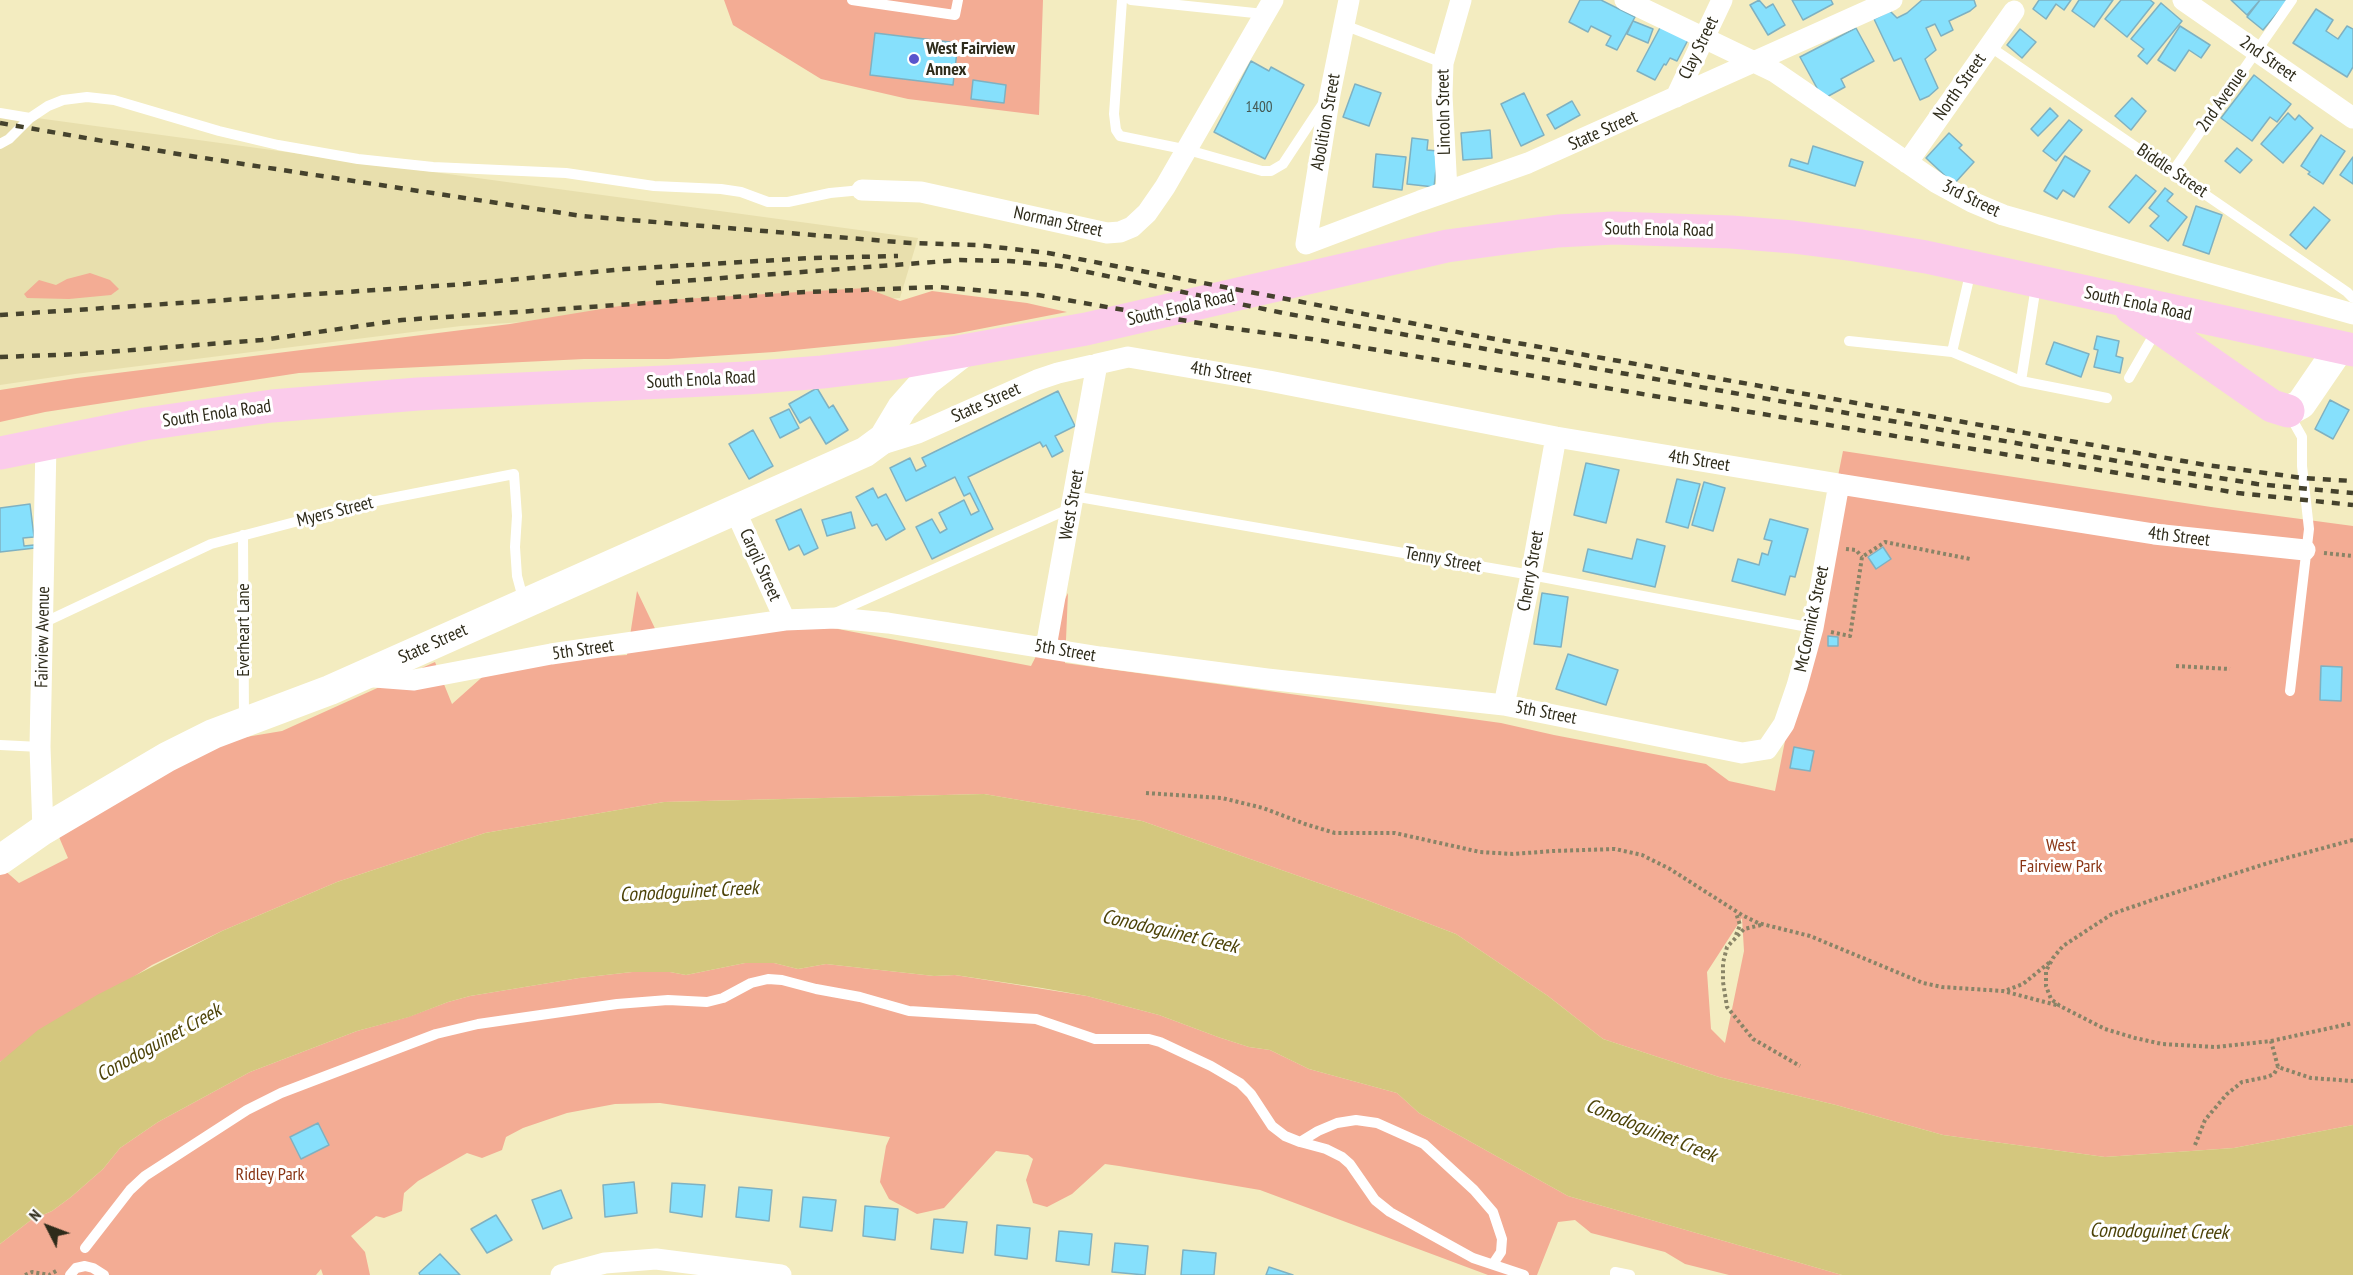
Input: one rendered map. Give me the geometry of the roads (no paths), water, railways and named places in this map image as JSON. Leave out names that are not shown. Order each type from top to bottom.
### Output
[{"type":"main road","name":"South Enola Road","points":[[0,453],[145,424],[272,406],[418,394],[746,378],[896,363],[1086,329],[1447,246],[1558,231],[1614,228],[1731,232],[1793,237],[1926,257],[2120,300],[2349,342]]},
{"type":"main road","points":[[2120,300],[2272,406],[2288,411],[2301,404],[2349,342]]},
{"type":"main road","points":[[883,436],[902,408],[926,381],[962,353]]},
{"type":"main road","points":[[883,436],[896,363]]},
{"type":"main road","name":"State Street","points":[[0,860],[43,830],[167,757],[213,734],[244,724],[361,676],[735,510],[883,436]]},
{"type":"street","name":"Abolition Street","points":[[1306,244],[1330,94],[1349,0]]},
{"type":"street","name":"Lincoln Street","points":[[1447,191],[1442,95],[1443,63],[1461,0]]},
{"type":"street","name":"3rd Street","points":[[1624,0],[1775,72],[1907,163],[1972,202],[2003,215],[2353,314]]},
{"type":"street","name":"Clay Street","points":[[1676,97],[1722,0]]},
{"type":"street","name":"State Street","points":[[1306,244],[1528,163],[1892,0]]},
{"type":"street","name":"2nd Street","points":[[2183,0],[2353,118]]},
{"type":"street","name":"Norman Street","points":[[862,190],[921,192],[1107,233],[1120,232],[1132,227],[1147,213],[1188,150],[1269,7]]},
{"type":"street","name":"North Street","points":[[1907,163],[2014,11]]},
{"type":"street","name":"4th Street","points":[[1097,364],[1128,357],[1137,358],[1269,381],[1556,437],[1839,484],[2154,534],[2305,550]]},
{"type":"street","name":"State Street","points":[[883,436],[918,433],[1036,380],[1097,364]]},
{"type":"street","name":"West Street","points":[[1046,647],[1097,364]]},
{"type":"street","name":"Cherry Street","points":[[1504,705],[1556,437]]},
{"type":"street","name":"Fairview Avenue","points":[[43,830],[40,747],[46,443]]},
{"type":"street","name":"McCormick Street","points":[[1767,749],[1784,724],[1813,628],[1839,484]]},
{"type":"street","name":"Cargil Street","points":[[735,510],[785,620]]},
{"type":"street","name":"5th Street","points":[[361,676],[414,680],[551,654],[785,620],[823,618],[888,623],[1101,657],[1268,679],[1504,705],[1742,753],[1767,749]]},
{"type":"street","points":[[561,1275],[605,1263],[656,1259],[781,1275]]},
{"type":"lane","points":[[852,0],[955,15],[958,0]]},
{"type":"lane","points":[[1122,0],[1115,95],[1116,130],[1120,136],[1188,150],[1262,171],[1271,171],[1283,164],[1330,94]]},
{"type":"lane","points":[[1131,0],[1269,7]]},
{"type":"lane","name":"2nd Avenue","points":[[2172,171],[2292,0]]},
{"type":"lane","points":[[1344,25],[1443,63]]},
{"type":"lane","name":"Biddle Street","points":[[1989,46],[2348,292],[2353,298]]},
{"type":"lane","points":[[0,144],[48,106],[63,100],[87,97],[114,99],[219,131],[278,145],[358,159],[433,166],[566,173],[654,186],[721,189],[741,192],[768,202],[788,202],[830,193],[862,190]]},
{"type":"lane","points":[[0,113],[30,118]]},
{"type":"lane","points":[[1952,352],[1972,268]]},
{"type":"lane","points":[[2021,381],[2037,282]]},
{"type":"lane","points":[[2129,378],[2158,327]]},
{"type":"lane","points":[[1849,340],[1952,352],[2021,381],[2108,398]]},
{"type":"lane","points":[[2288,411],[2302,437],[2302,466],[2308,529],[2289,690]]},
{"type":"lane","name":"Myers Street","points":[[43,623],[211,544],[371,502],[514,474],[517,516],[515,547],[518,576],[525,603]]},
{"type":"lane","points":[[823,618],[1072,502]]},
{"type":"lane","name":"Tenny Street","points":[[1072,502],[1531,575],[1813,628]]},
{"type":"lane","name":"Everheart Lane","points":[[243,535],[244,724]]},
{"type":"lane","points":[[0,745],[40,747]]},
{"type":"lane","points":[[85,1248],[130,1190],[145,1176],[247,1110],[280,1093],[436,1034],[478,1024],[617,1004],[668,1000],[707,1002],[723,998],[751,983],[768,979],[860,997],[909,1011],[1036,1018],[1095,1039],[1149,1039],[1160,1042],[1211,1066],[1240,1083],[1251,1094],[1272,1126],[1285,1136],[1326,1149],[1342,1158],[1350,1164],[1375,1200],[1390,1212],[1473,1258],[1524,1275]]},
{"type":"lane","points":[[1300,1142],[1337,1123],[1356,1120],[1377,1123],[1424,1144],[1493,1212],[1502,1239],[1501,1252],[1493,1264]]},
{"type":"lane","points":[[70,1275],[76,1268],[85,1266],[104,1275]]},
{"type":"lane","points":[[1615,1275],[1615,1272],[1630,1275]]},
{"type":"water","name":"Conodoguinet Creek","points":[[984,794],[1142,821],[1364,899],[1456,934],[1548,996],[1603,1039],[1719,1077],[1836,1105],[1943,1135],[2105,1157],[2234,1148],[2353,1125],[2353,1275],[1842,1275],[1568,1196],[1419,1113],[1397,1093],[1309,1069],[1270,1050],[1249,1047],[1159,1015],[1087,996],[955,975],[934,976],[826,964],[798,969],[774,963],[745,963],[686,975],[670,972],[632,972],[579,978],[470,996],[409,1017],[357,1031],[250,1072],[158,1122],[120,1148],[103,1169],[71,1197],[52,1211],[31,1220],[0,1244],[0,1062],[38,1030],[97,995],[222,931],[337,882],[485,833],[664,802]]},
{"type":"railway","points":[[0,123],[178,154],[582,216],[910,243],[978,245],[1048,253],[1478,336],[2206,465],[2303,478],[2353,481]]},
{"type":"railway","points":[[0,315],[466,284],[624,269],[811,258],[898,256]]},
{"type":"railway","points":[[656,283],[960,260],[1009,261],[1059,266],[1283,313],[2151,467],[2257,484],[2353,493]]},
{"type":"railway","points":[[0,357],[81,354],[262,340],[402,320],[805,292],[938,287],[1038,295],[2238,493],[2353,505]]},
{"type":"place","name":"West Fairview Annex","points":[[914,59]]},
{"type":"park label","name":"West Fairview Park","points":[[2061,856]]},
{"type":"park label","name":"Ridley Park","points":[[270,1175]]}]
